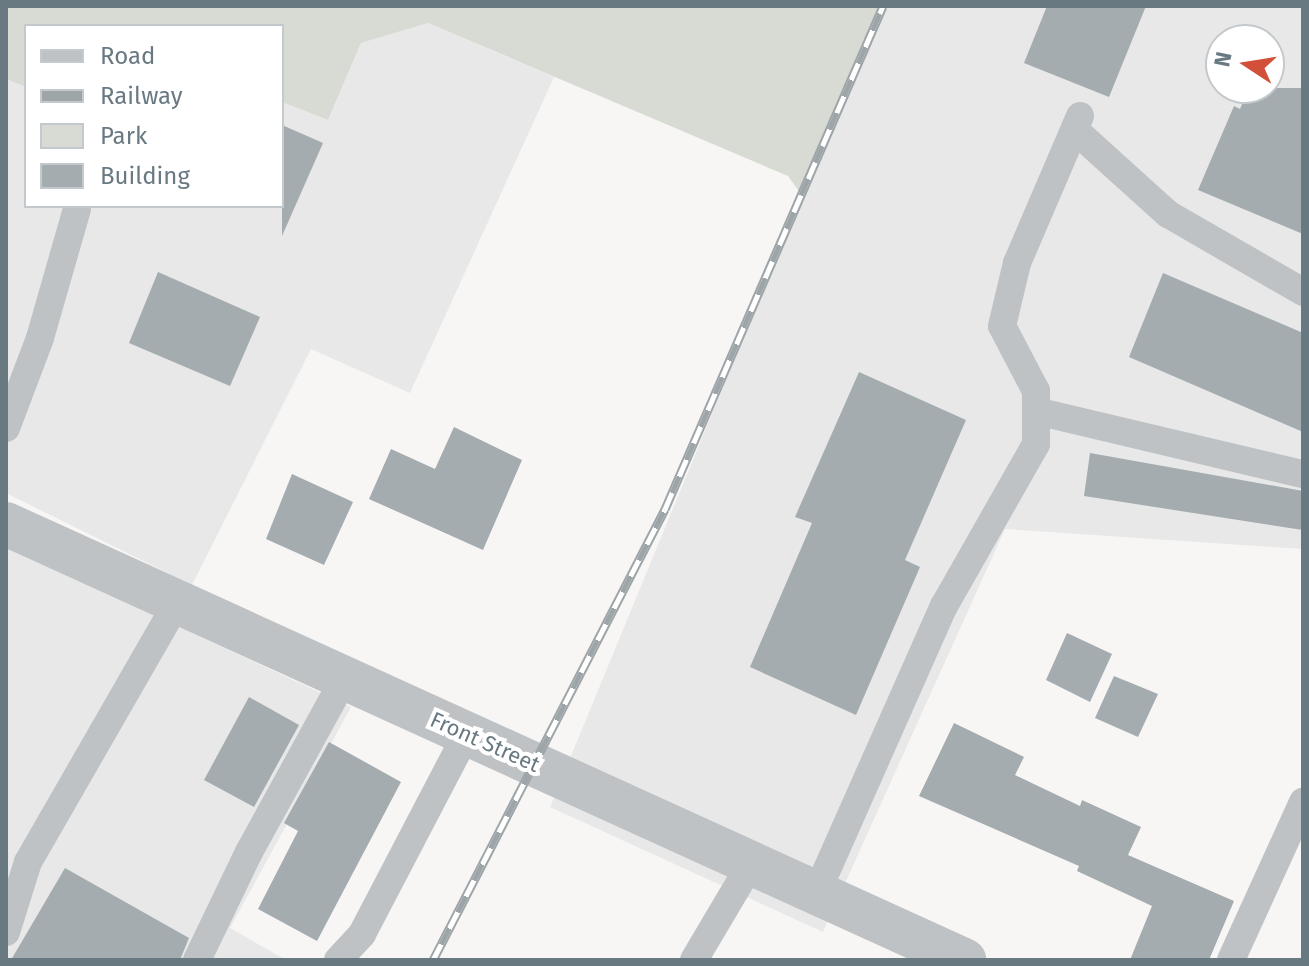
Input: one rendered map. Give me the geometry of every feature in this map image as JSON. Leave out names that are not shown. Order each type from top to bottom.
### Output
[{"type":"street","name":"Front Street","points":[[6,524],[964,960]]},
{"type":"lane","points":[[817,892],[944,606],[1036,444],[1036,391],[1002,326],[1017,263],[1078,123],[1168,214],[1303,292]]},
{"type":"lane","points":[[6,428],[40,338],[77,209]]},
{"type":"lane","points":[[1036,411],[1303,474]]},
{"type":"lane","points":[[6,932],[28,862],[178,601]]},
{"type":"lane","points":[[197,960],[249,852],[344,679]]},
{"type":"lane","points":[[338,960],[362,934],[466,735]]},
{"type":"lane","points":[[1231,960],[1303,802]]},
{"type":"lane","points":[[694,960],[752,862]]},
{"type":"shaded area","points":[[880,6],[1303,6],[1303,549],[1005,529],[823,932],[550,807]]},
{"type":"shaded area","points":[[428,23],[554,77],[410,393],[311,349],[192,585],[6,493],[6,79],[24,86],[24,208],[284,208],[284,103],[328,120],[361,43]]},
{"type":"shaded area","points":[[6,546],[351,707],[230,928],[286,960],[6,960]]},
{"type":"green space","points":[[6,6],[879,6],[801,194],[788,176],[428,23],[361,43],[328,120],[284,103],[284,24],[24,24],[24,86],[6,79]]},
{"type":"building","points":[[1047,6],[1146,6],[1109,97],[1024,63]]},
{"type":"building","points":[[1285,88],[1303,88],[1303,234],[1198,190],[1234,106],[1240,109],[1242,104],[1285,104]]},
{"type":"building","points":[[284,126],[323,143],[282,236],[284,208]]},
{"type":"building","points":[[158,272],[260,317],[230,386],[129,343]]},
{"type":"building","points":[[1163,273],[1303,333],[1303,432],[1129,357]]},
{"type":"building","points":[[859,372],[966,420],[905,560],[920,567],[856,715],[750,667],[812,523],[795,517]]},
{"type":"building","points":[[454,427],[522,460],[483,550],[369,499],[391,449],[435,469]]},
{"type":"building","points":[[1090,453],[1303,491],[1303,530],[1084,496]]},
{"type":"building","points":[[292,474],[353,502],[324,565],[266,539]]},
{"type":"building","points":[[1067,633],[1112,654],[1090,702],[1046,680]]},
{"type":"building","points":[[1114,676],[1158,694],[1138,737],[1095,718]]},
{"type":"building","points":[[249,697],[299,725],[254,807],[204,780]]},
{"type":"building","points":[[954,723],[1024,757],[1015,775],[1080,806],[1082,800],[1141,827],[1128,855],[1234,901],[1209,960],[1130,960],[1152,906],[1077,871],[1079,866],[919,796]]},
{"type":"building","points":[[329,742],[401,782],[317,941],[258,909],[298,831],[284,823]]},
{"type":"building","points":[[65,868],[189,938],[180,960],[11,960]]},
{"type":"railway","points":[[433,960],[665,509],[883,6]]}]
